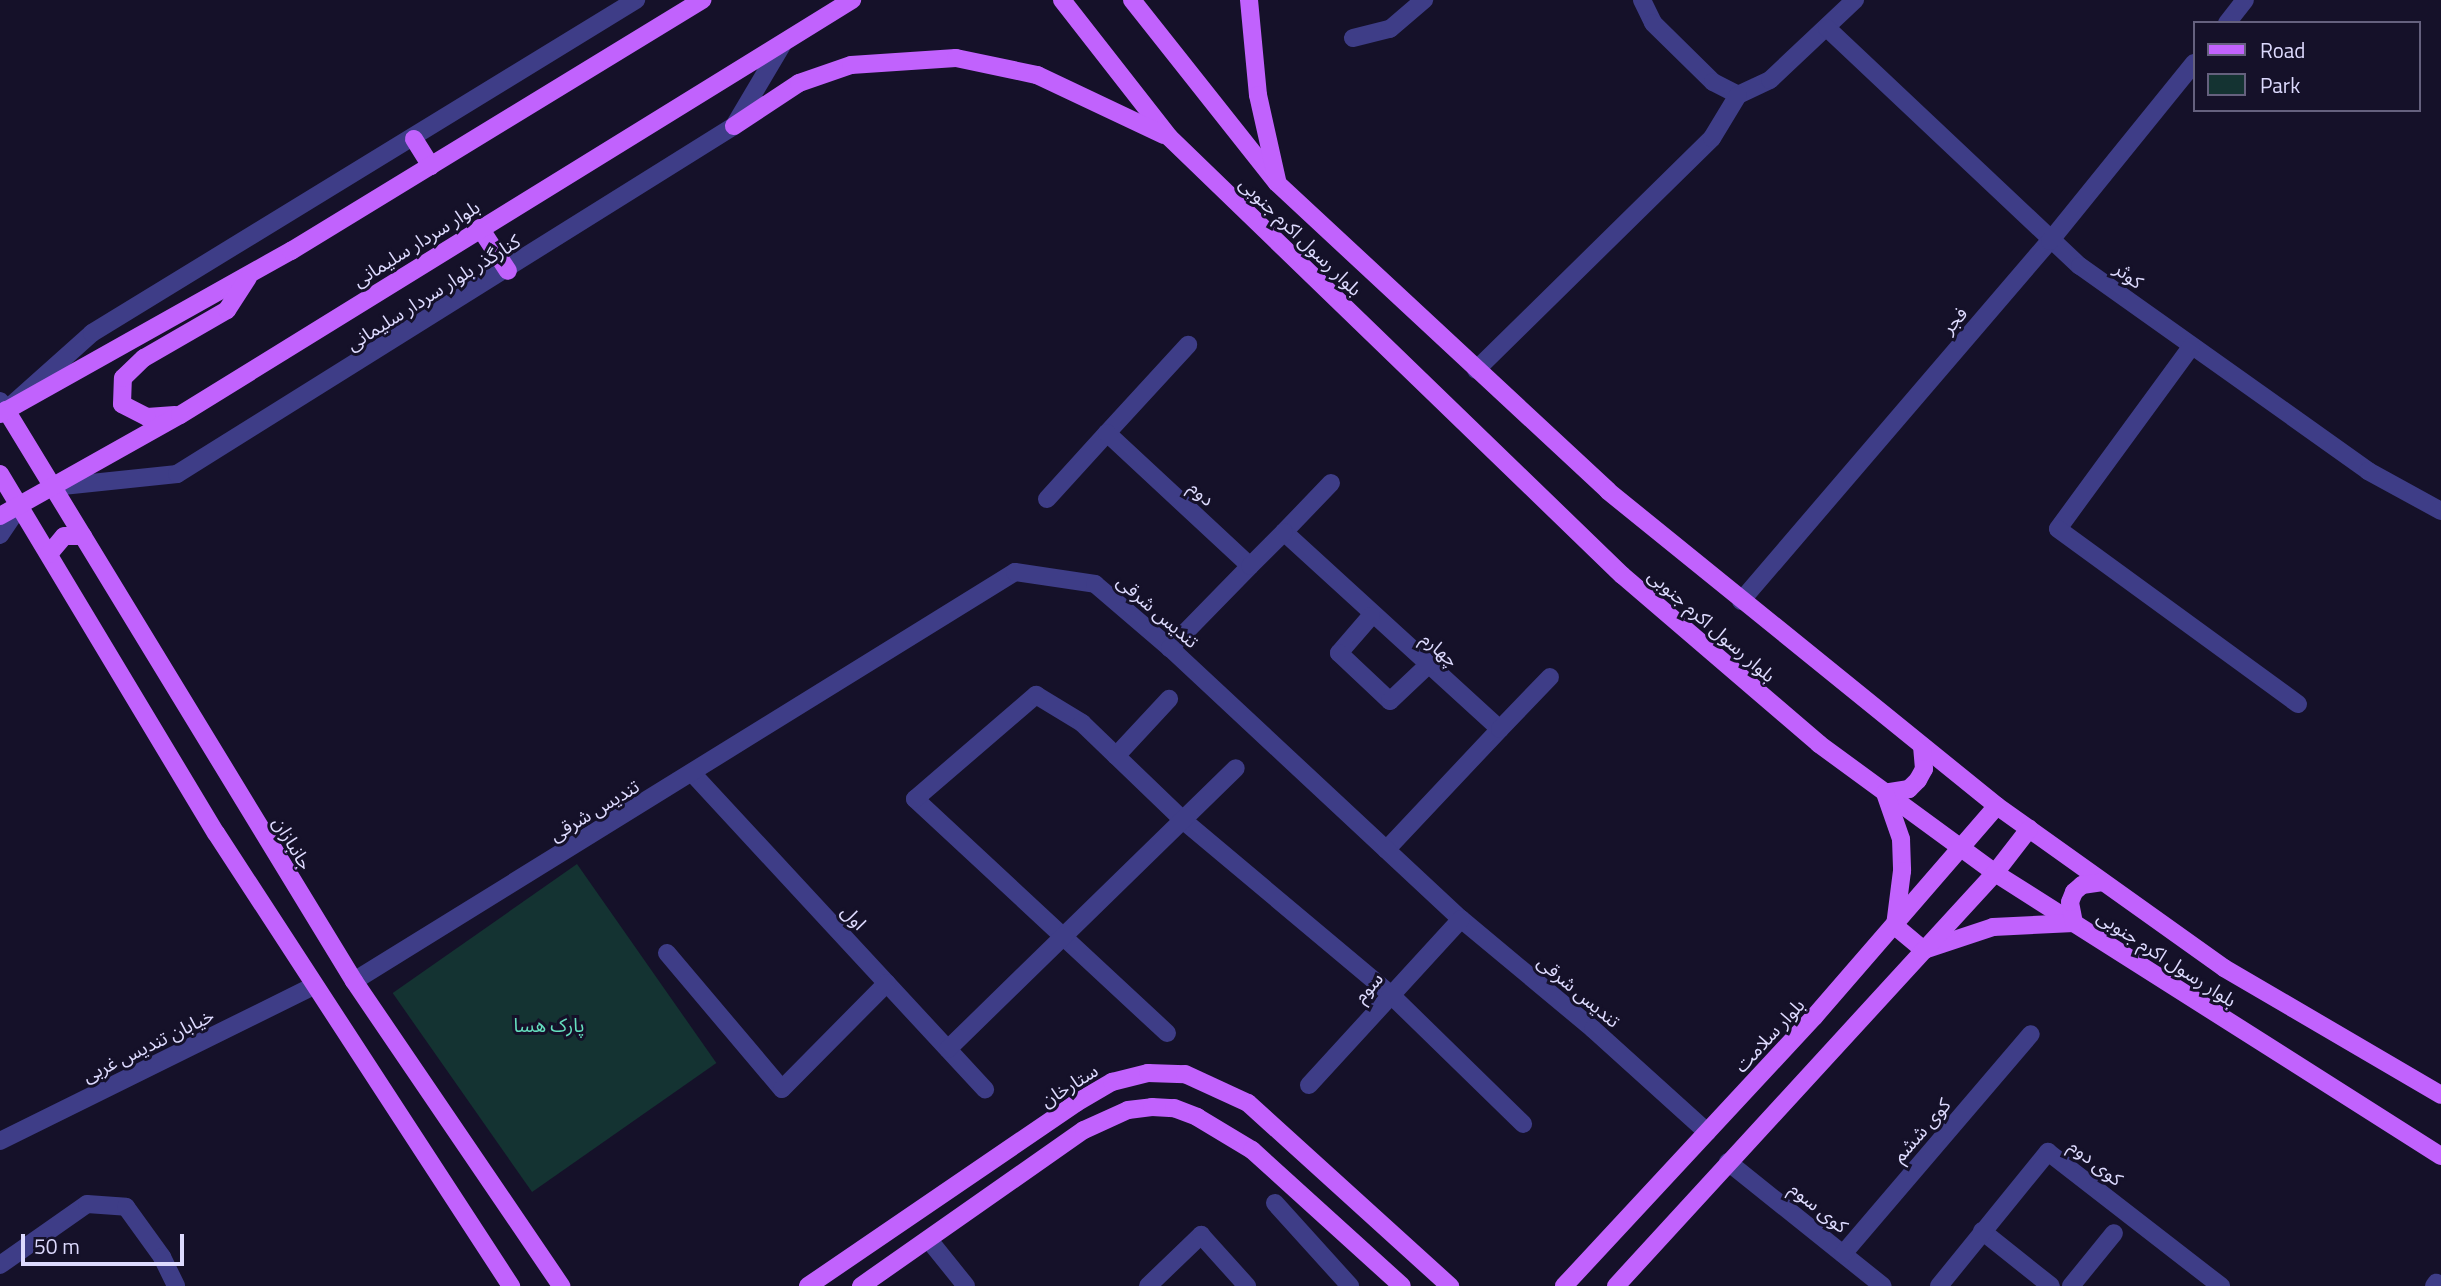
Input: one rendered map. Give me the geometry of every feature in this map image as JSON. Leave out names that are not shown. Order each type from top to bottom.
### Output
[{"type":"main road","points":[[2,408],[250,275],[703,0]]},
{"type":"main road","name":"بلوار سردار سلیمانی","points":[[0,516],[180,415],[852,0]]},
{"type":"main road","name":"بلوار رسول اکرم جنوبی","points":[[1062,0],[1169,137],[1622,575],[1819,744],[1995,873],[2441,1156]]},
{"type":"main road","name":"بلوار رسول اکرم جنوبی","points":[[1132,0],[1277,183],[1608,491],[1997,806],[2224,968],[2441,1095]]},
{"type":"main road","points":[[1249,0],[1258,95],[1277,183]]},
{"type":"main road","points":[[734,126],[799,83],[851,65],[956,58],[1037,75],[1169,137]]},
{"type":"main road","points":[[414,139],[431,166]]},
{"type":"main road","points":[[480,228],[508,271]]},
{"type":"main road","points":[[180,415],[147,417],[122,404],[123,378],[144,358],[227,310],[250,275]]},
{"type":"main road","name":"جانبازان","points":[[2,408],[53,487],[354,981],[561,1286]]},
{"type":"main road","points":[[0,474],[314,986],[511,1286]]},
{"type":"main road","points":[[49,554],[64,536],[83,537]]},
{"type":"main road","points":[[1922,746],[1924,769],[1918,780],[1909,789],[1885,793],[1901,839],[1902,871],[1895,926],[1924,950]]},
{"type":"main road","name":"بلوار سلامت","points":[[1564,1286],[1895,926],[1963,850],[1997,806]]},
{"type":"main road","points":[[1616,1286],[1995,873],[2029,829]]},
{"type":"main road","points":[[1924,950],[1993,927],[2074,923],[2070,902],[2074,892],[2082,885],[2104,882]]},
{"type":"main road","name":"ستارخان","points":[[808,1286],[1076,1103],[1112,1082],[1148,1073],[1185,1074],[1248,1103],[1450,1286]]},
{"type":"main road","points":[[861,1286],[1084,1130],[1128,1110],[1174,1108],[1252,1150],[1402,1286]]},
{"type":"street","points":[[2,408],[92,333],[414,139],[636,0]]},
{"type":"street","points":[[1353,38],[1390,29],[1424,0]]},
{"type":"street","points":[[1642,0],[1661,31],[1713,82],[1738,95]]},
{"type":"street","points":[[1476,370],[1712,138],[1738,95],[1770,80],[1855,0]]},
{"type":"street","points":[[2229,21],[2245,0]]},
{"type":"street","name":"کوثر","points":[[1827,28],[2050,241],[2191,347],[2368,471],[2441,511]]},
{"type":"street","name":"کنارگذر بلوار سردار سلیمانی","points":[[53,487],[177,474],[508,271],[734,126],[782,45]]},
{"type":"street","name":"فجر","points":[[1741,601],[2050,241],[2192,65]]},
{"type":"street","points":[[1047,499],[1188,345]]},
{"type":"street","points":[[2191,347],[2058,529],[2298,704]]},
{"type":"street","name":"دوم","points":[[1107,433],[1250,566]]},
{"type":"street","points":[[1170,648],[1331,482]]},
{"type":"street","points":[[0,535],[20,506]]},
{"type":"street","name":"چهارم","points":[[1284,532],[1371,616],[1500,729]]},
{"type":"street","name":"تندیس شرقی","points":[[354,981],[693,774],[1015,572],[1095,584],[1170,648],[1461,919],[1593,1029],[1707,1132]]},
{"type":"street","points":[[1371,616],[1339,653],[1390,701],[1427,666]]},
{"type":"street","points":[[1386,850],[1550,677]]},
{"type":"street","points":[[1167,1034],[915,799],[1036,695],[1082,723],[1184,821],[1390,993],[1523,1124]]},
{"type":"street","points":[[1116,755],[1169,699]]},
{"type":"street","points":[[948,1049],[1066,937],[1236,768]]},
{"type":"street","name":"اول","points":[[693,774],[985,1089]]},
{"type":"street","name":"سوم","points":[[1309,1085],[1390,993],[1461,919]]},
{"type":"street","points":[[667,953],[782,1089],[887,983]]},
{"type":"street","name":"خیابان تندیس غربی","points":[[0,1141],[314,986]]},
{"type":"street","name":"کوی ششم","points":[[1843,1254],[2031,1034]]},
{"type":"street","name":"کوی دوم","points":[[1939,1286],[2048,1152],[2221,1286]]},
{"type":"street","name":"کوی سوم","points":[[1728,1162],[1883,1286]]},
{"type":"street","points":[[1275,1203],[1350,1286]]},
{"type":"street","points":[[0,1265],[87,1204],[126,1207],[162,1257],[176,1286]]},
{"type":"street","points":[[1982,1231],[2051,1286]]},
{"type":"street","points":[[2071,1286],[2114,1233]]},
{"type":"street","points":[[1148,1286],[1201,1235],[1247,1286]]},
{"type":"street","points":[[929,1240],[966,1286]]},
{"type":"green space","name":"پارک هسا","points":[[577,864],[716,1063],[532,1192],[393,993]]}]
